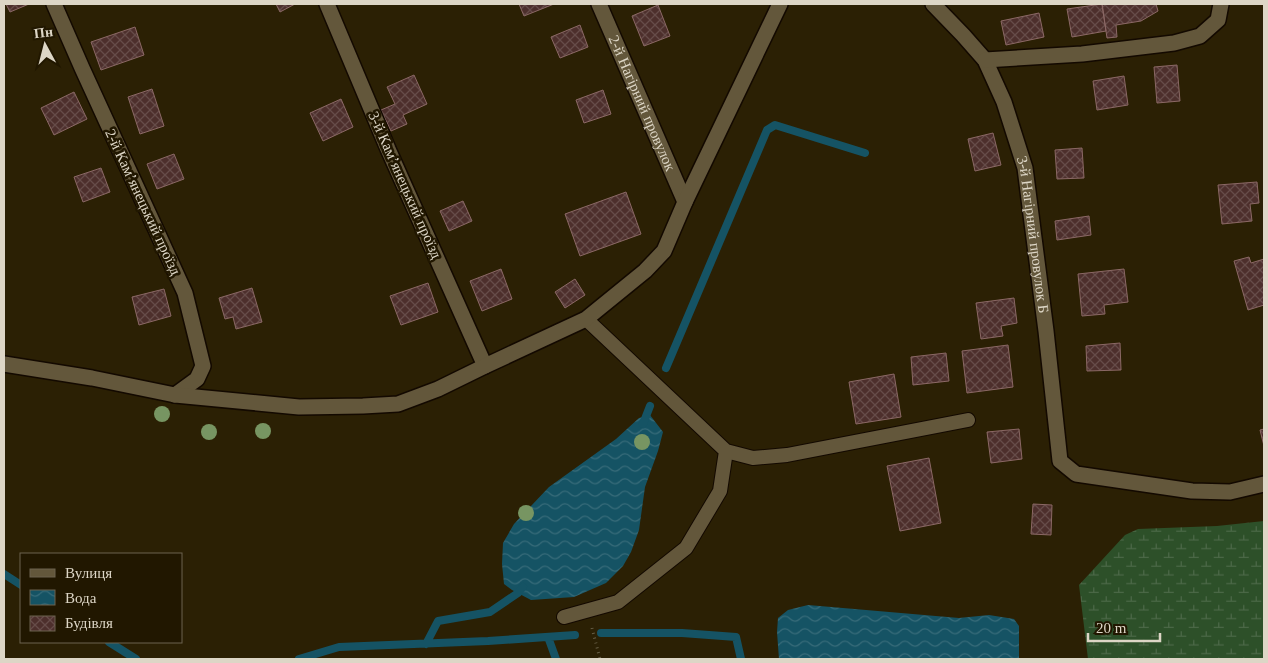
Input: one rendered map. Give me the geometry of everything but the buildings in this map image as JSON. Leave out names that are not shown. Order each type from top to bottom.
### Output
[{"type":"street","name":"2-й Камʼянецький проїзд","points":[[54,4],[185,293],[204,366],[197,378],[174,395]]},
{"type":"street","name":"3-й Камʼянецький проїзд","points":[[328,4],[388,148],[485,366]]},
{"type":"street","name":"2-й Нагірний провулок","points":[[599,4],[685,202]]},
{"type":"street","points":[[4,364],[92,378],[174,395],[299,407],[398,404],[438,389],[586,319],[645,271],[664,251],[685,202],[780,4]]},
{"type":"street","name":"3-й Нагірний провулок Б","points":[[933,4],[963,34],[985,60],[1004,102],[1025,168],[1060,460],[1076,474],[1192,491],[1230,492],[1264,484]]},
{"type":"street","points":[[985,60],[1082,54],[1174,43],[1200,36],[1218,20],[1221,4]]},
{"type":"lane","points":[[586,319],[726,451],[753,458],[787,455],[968,420]]},
{"type":"lane","points":[[564,617],[618,602],[686,548],[720,490],[726,451]]},
{"type":"path","points":[[588,610],[600,659]]},
{"type":"green space","points":[[1264,521],[1264,659],[1088,659],[1079,585],[1125,535],[1138,529],[1217,526]]},
{"type":"water","points":[[650,415],[663,432],[645,487],[639,530],[631,552],[623,566],[606,583],[574,597],[531,600],[504,584],[502,564],[503,543],[514,524],[549,487],[616,439],[639,418]]},
{"type":"water","points":[[808,605],[959,618],[989,615],[1014,619],[1019,626],[1019,659],[779,659],[778,618],[788,610]]},
{"type":"waterway","points":[[666,368],[767,130],[775,125],[865,153]]},
{"type":"waterway","points":[[643,424],[650,406]]},
{"type":"waterway","points":[[4,574],[20,584]]},
{"type":"waterway","points":[[426,644],[438,621],[490,612],[518,593],[523,587]]},
{"type":"waterway","points":[[601,633],[682,633],[736,637],[741,659]]},
{"type":"waterway","points":[[299,659],[339,647],[488,641],[575,635]]},
{"type":"waterway","points":[[548,637],[556,659]]},
{"type":"waterway","points":[[111,643],[136,659]]}]
